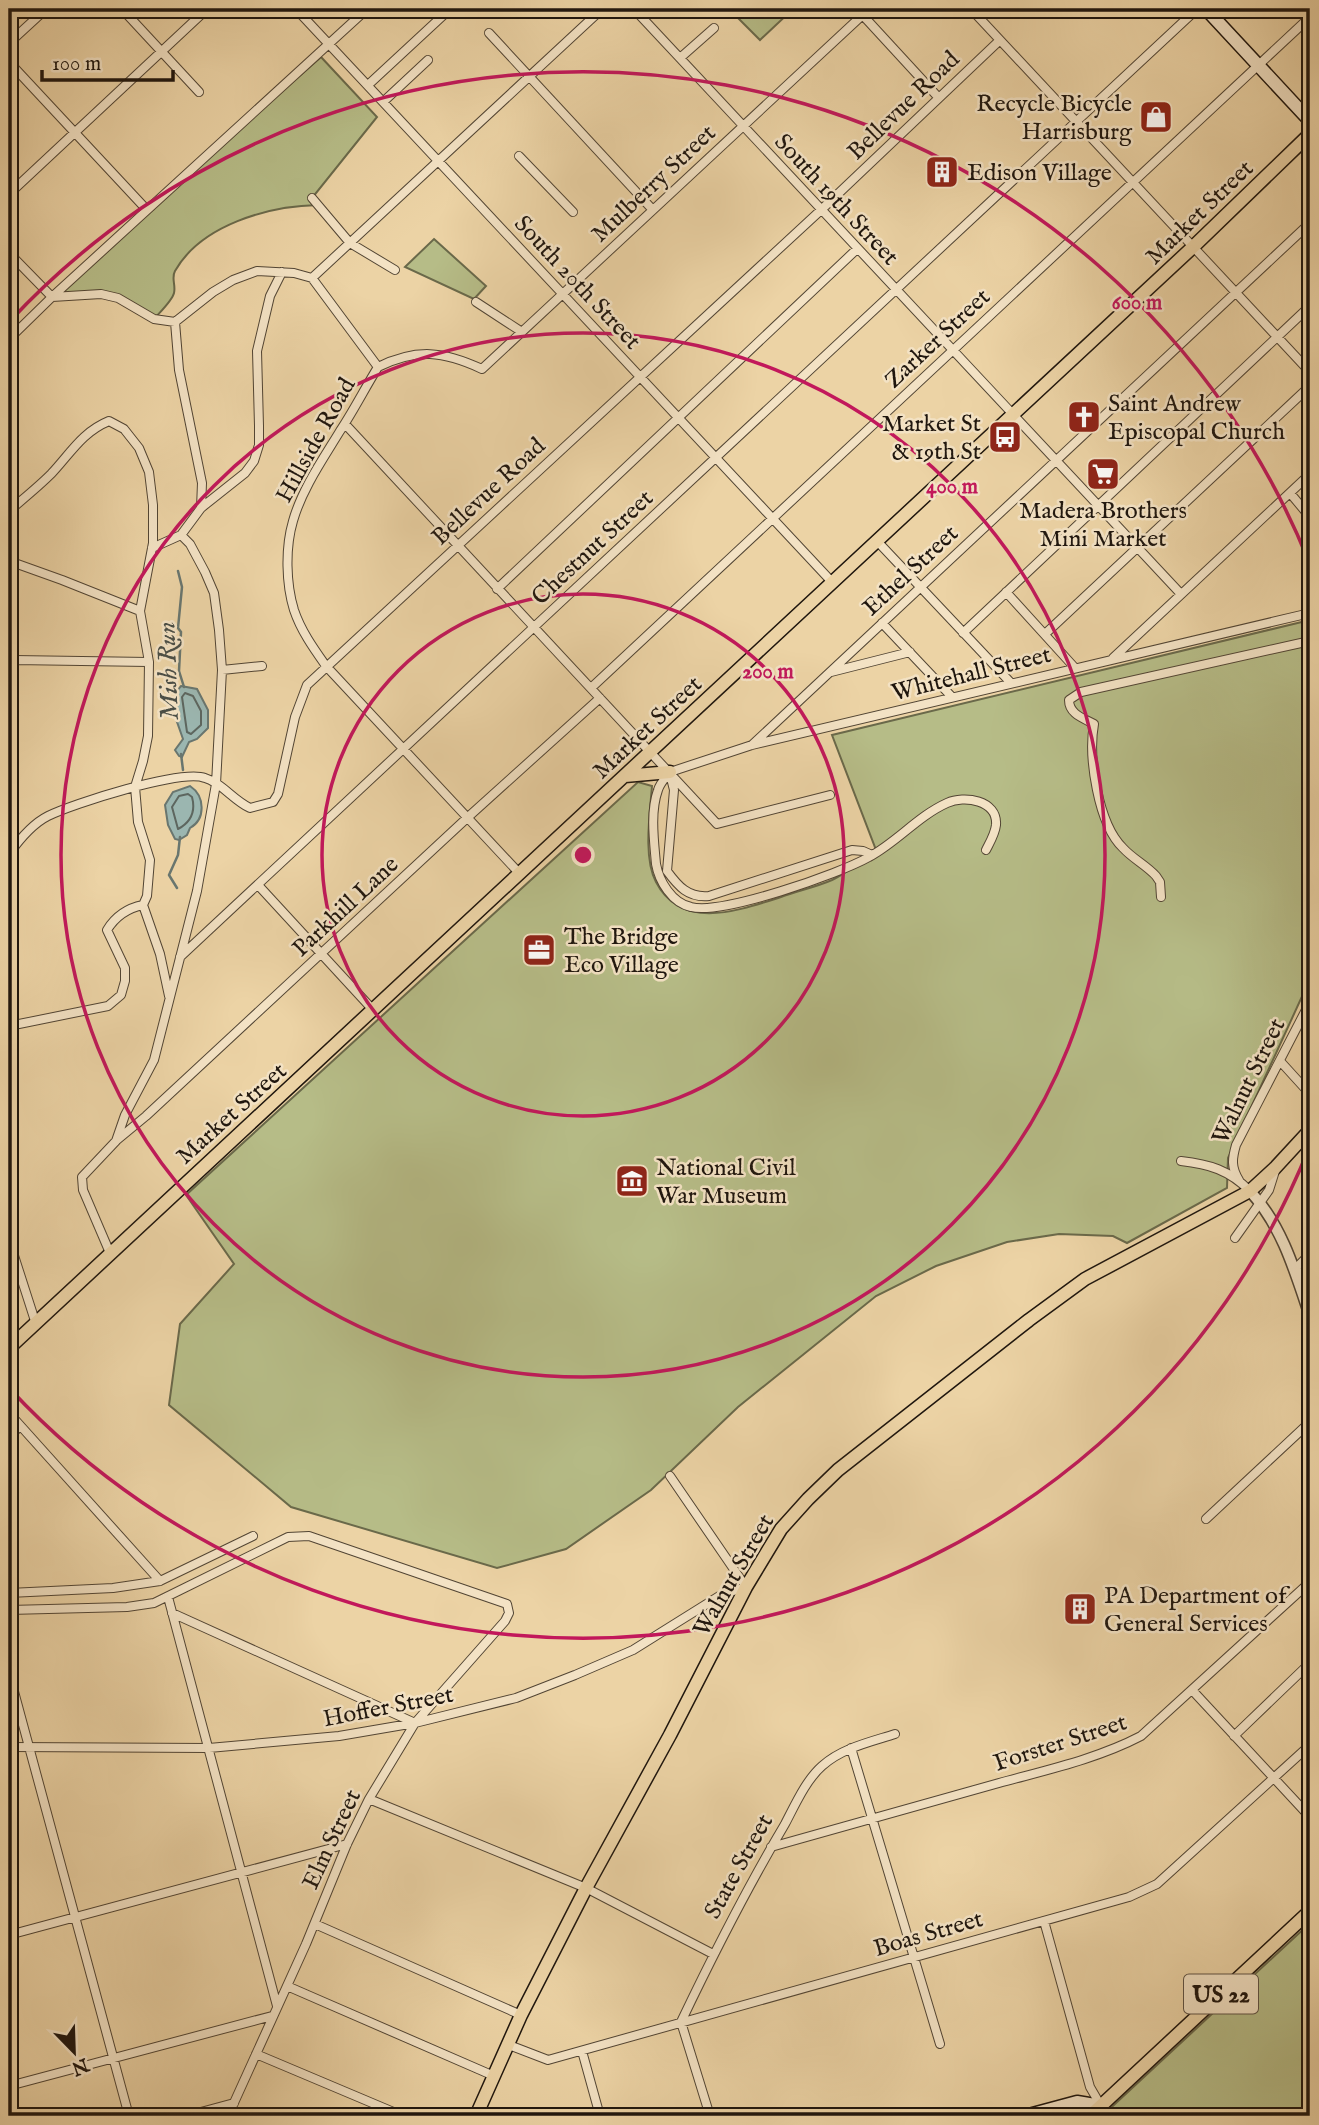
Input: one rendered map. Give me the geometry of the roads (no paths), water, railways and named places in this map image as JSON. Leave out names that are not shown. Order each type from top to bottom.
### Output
[{"type":"main road","points":[[1206,9],[1310,121]]},
{"type":"main road","name":"Market Street","points":[[9,1348],[1194,247],[1310,134]]},
{"type":"main road","points":[[625,776],[670,772]]},
{"type":"main road","points":[[1250,1191],[1310,1130]]},
{"type":"main road","name":"Walnut Street","points":[[476,2116],[521,2015],[586,1888],[670,1735],[746,1587],[781,1529],[838,1470],[1085,1279],[1250,1191]]},
{"type":"main road","name":"US 22","points":[[1090,2116],[1310,1911]]},
{"type":"main road","points":[[1026,2116],[1077,2102],[1101,2106]]},
{"type":"street","points":[[9,43],[46,9]]},
{"type":"street","points":[[121,9],[199,92]]},
{"type":"street","points":[[9,194],[207,9]]},
{"type":"street","name":"South 20th Street","points":[[296,9],[832,582]]},
{"type":"street","points":[[9,339],[367,9]]},
{"type":"street","points":[[368,85],[450,9]]},
{"type":"street","points":[[52,297],[101,293],[118,298],[154,319],[175,321],[233,280],[257,271],[282,272],[312,278],[601,9]]},
{"type":"street","name":"South 19th Street","points":[[634,9],[1180,593]]},
{"type":"street","points":[[971,9],[1310,372]]},
{"type":"street","name":"Chestnut Street","points":[[180,957],[1197,9]]},
{"type":"street","points":[[863,11],[938,97]]},
{"type":"street","name":"Mulberry Street","points":[[378,367],[396,358],[439,353],[482,369],[863,11]]},
{"type":"street","name":"Zarker Street","points":[[590,688],[1310,17]]},
{"type":"street","points":[[680,58],[714,28]]},
{"type":"street","points":[[489,33],[652,209]]},
{"type":"street","name":"Bellevue Road","points":[[9,854],[26,832],[46,817],[135,787],[189,776],[203,777],[250,808],[273,802],[278,794],[295,717],[307,685],[821,210],[1000,40]]},
{"type":"street","points":[[383,102],[428,60]]},
{"type":"street","points":[[9,62],[147,209]]},
{"type":"street","points":[[519,156],[573,212]]},
{"type":"street","points":[[312,198],[350,243],[396,270]]},
{"type":"street","name":"Ethel Street","points":[[752,745],[1310,223]]},
{"type":"street","points":[[497,589],[677,416],[857,249]]},
{"type":"street","points":[[9,253],[52,297]]},
{"type":"street","points":[[152,548],[181,535],[201,508],[245,473],[254,461],[259,445],[260,426],[257,351],[270,296],[282,272]]},
{"type":"street","name":"Hillside Road","points":[[312,278],[378,367],[316,471],[292,523],[289,588],[295,612],[326,666],[520,874]]},
{"type":"street","points":[[476,302],[522,332]]},
{"type":"street","points":[[963,632],[1310,306]]},
{"type":"street","points":[[175,321],[179,370],[202,484],[201,508]]},
{"type":"street","points":[[1045,634],[1310,386]]},
{"type":"street","points":[[9,511],[51,474],[71,449],[94,427],[108,421],[124,429],[139,448],[149,472],[153,505],[152,548],[140,611],[149,662],[148,736],[135,787],[138,821],[150,860],[147,896],[143,905],[160,954],[170,1003]]},
{"type":"street","points":[[345,424],[717,824],[830,795]]},
{"type":"street","points":[[1113,658],[1310,474]]},
{"type":"street","points":[[1290,493],[1310,517]]},
{"type":"street","points":[[110,1253],[83,1190],[82,1177],[116,1141],[124,1115],[155,1060],[197,891],[216,784],[222,670],[214,593],[198,558],[181,535]]},
{"type":"street","points":[[877,541],[1011,683]]},
{"type":"street","points":[[9,561],[140,611]]},
{"type":"street","points":[[1006,592],[1075,668]]},
{"type":"street","name":"Whitehall Street","points":[[670,772],[752,745],[1310,613]]},
{"type":"street","points":[[883,623],[952,697]]},
{"type":"street","points":[[1161,897],[1160,881],[1121,847],[1111,832],[1099,797],[1094,768],[1091,741],[1094,724],[1074,713],[1069,707],[1069,700],[1081,692],[1310,641]]},
{"type":"street","points":[[829,673],[909,652]]},
{"type":"street","points":[[9,663],[14,660],[149,662]]},
{"type":"street","points":[[222,670],[262,666]]},
{"type":"street","name":"Parkhill Lane","points":[[116,1141],[600,698]]},
{"type":"street","points":[[670,772],[658,789],[653,821],[657,872],[668,892],[690,908],[715,908],[758,898],[833,873],[872,855],[929,812],[950,801],[966,798],[983,802],[993,813],[996,823],[986,850]]},
{"type":"street","points":[[670,772],[674,790],[667,871],[683,890],[698,897],[709,896],[852,850],[872,855]]},
{"type":"street","points":[[258,885],[374,1011]]},
{"type":"street","points":[[9,1026],[108,1006],[121,995],[125,968],[107,930],[112,922],[132,907],[143,905]]},
{"type":"street","name":"Walnut Street","points":[[1239,1180],[1233,1171],[1232,1159],[1236,1145],[1310,1002]]},
{"type":"street","points":[[1280,1061],[1310,1094]]},
{"type":"street","points":[[1181,1161],[1218,1167],[1239,1180],[1260,1202],[1269,1214],[1295,1269],[1310,1316]]},
{"type":"street","points":[[1235,1238],[1269,1190],[1275,1168]]},
{"type":"street","points":[[9,1240],[10,1253],[36,1324]]},
{"type":"street","points":[[1295,1269],[1310,1254]]},
{"type":"street","points":[[1295,1269],[1310,1280]]},
{"type":"street","points":[[9,1413],[160,1581]]},
{"type":"street","points":[[1206,1519],[1310,1422]]},
{"type":"street","points":[[9,1437],[20,1426]]},
{"type":"street","points":[[670,1476],[746,1587]]},
{"type":"street","name":"Elm Street","points":[[168,1597],[288,1537],[298,1535],[309,1536],[507,1604],[509,1613],[505,1621],[415,1723],[369,1799],[228,2116]]},
{"type":"street","points":[[9,1593],[113,1588],[160,1581],[254,1536]]},
{"type":"street","name":"Forster Street","points":[[771,1847],[1115,1749],[1141,1736],[1310,1581]]},
{"type":"street","name":"Hoffer Street","points":[[9,1747],[209,1748],[339,1736],[415,1723],[516,1698],[575,1675],[633,1650],[721,1595],[746,1587]]},
{"type":"street","points":[[9,1610],[127,1607],[154,1603],[168,1597],[278,2006]]},
{"type":"street","points":[[172,1613],[415,1723]]},
{"type":"street","points":[[1234,1736],[1310,1662]]},
{"type":"street","points":[[9,1673],[129,2116]]},
{"type":"street","points":[[1192,1690],[1310,1817]]},
{"type":"street","name":"State Street","points":[[681,2022],[713,1954],[771,1847],[820,1767],[851,1748],[895,1734]]},
{"type":"street","name":"Boas Street","points":[[509,2045],[548,2060],[1129,1897],[1157,1884],[1310,1745]]},
{"type":"street","points":[[851,1748],[940,2044]]},
{"type":"street","points":[[369,1799],[586,1888],[713,1954]]},
{"type":"street","points":[[9,1935],[347,1844]]},
{"type":"street","points":[[1044,1921],[1090,2087],[1101,2106]]},
{"type":"street","points":[[314,1924],[521,2015]]},
{"type":"street","points":[[287,1986],[494,2076]]},
{"type":"street","points":[[9,2086],[272,2016]]},
{"type":"street","points":[[681,2022],[710,2116]]},
{"type":"street","points":[[582,2051],[600,2116]]},
{"type":"street","points":[[257,2054],[403,2116]]},
{"type":"street","points":[[186,2116],[234,2103]]},
{"type":"water","points":[[181,686],[197,689],[208,710],[208,728],[197,739],[189,742],[182,757],[175,750],[183,739],[176,719],[175,693]]},
{"type":"water","points":[[190,786],[199,796],[201,813],[187,835],[179,840],[175,839],[168,825],[165,805],[173,792]]},
{"type":"waterway","name":"Mish Run","points":[[178,571],[182,587],[178,628],[181,632],[179,671],[184,687]]},
{"type":"waterway","name":"Mish Run","points":[[181,754],[183,770]]},
{"type":"waterway","points":[[177,888],[169,875],[178,855],[180,837]]},
{"type":"place","name":"Recycle Bicycle Harrisburg","points":[[1156,117]]},
{"type":"place","name":"Edison Village","points":[[942,172]]},
{"type":"place","name":"Saint Andrew Episcopal Church","points":[[1084,417]]},
{"type":"place","name":"Market St & 19th St","points":[[1005,437]]},
{"type":"place","name":"Madera Brothers Mini Market","points":[[1103,474]]},
{"type":"place","name":"The Bridge Eco Village","points":[[539,950]]},
{"type":"place","name":"National Civil War Museum","points":[[632,1181]]},
{"type":"place","name":"PA Department of General Services","points":[[1080,1609]]}]
